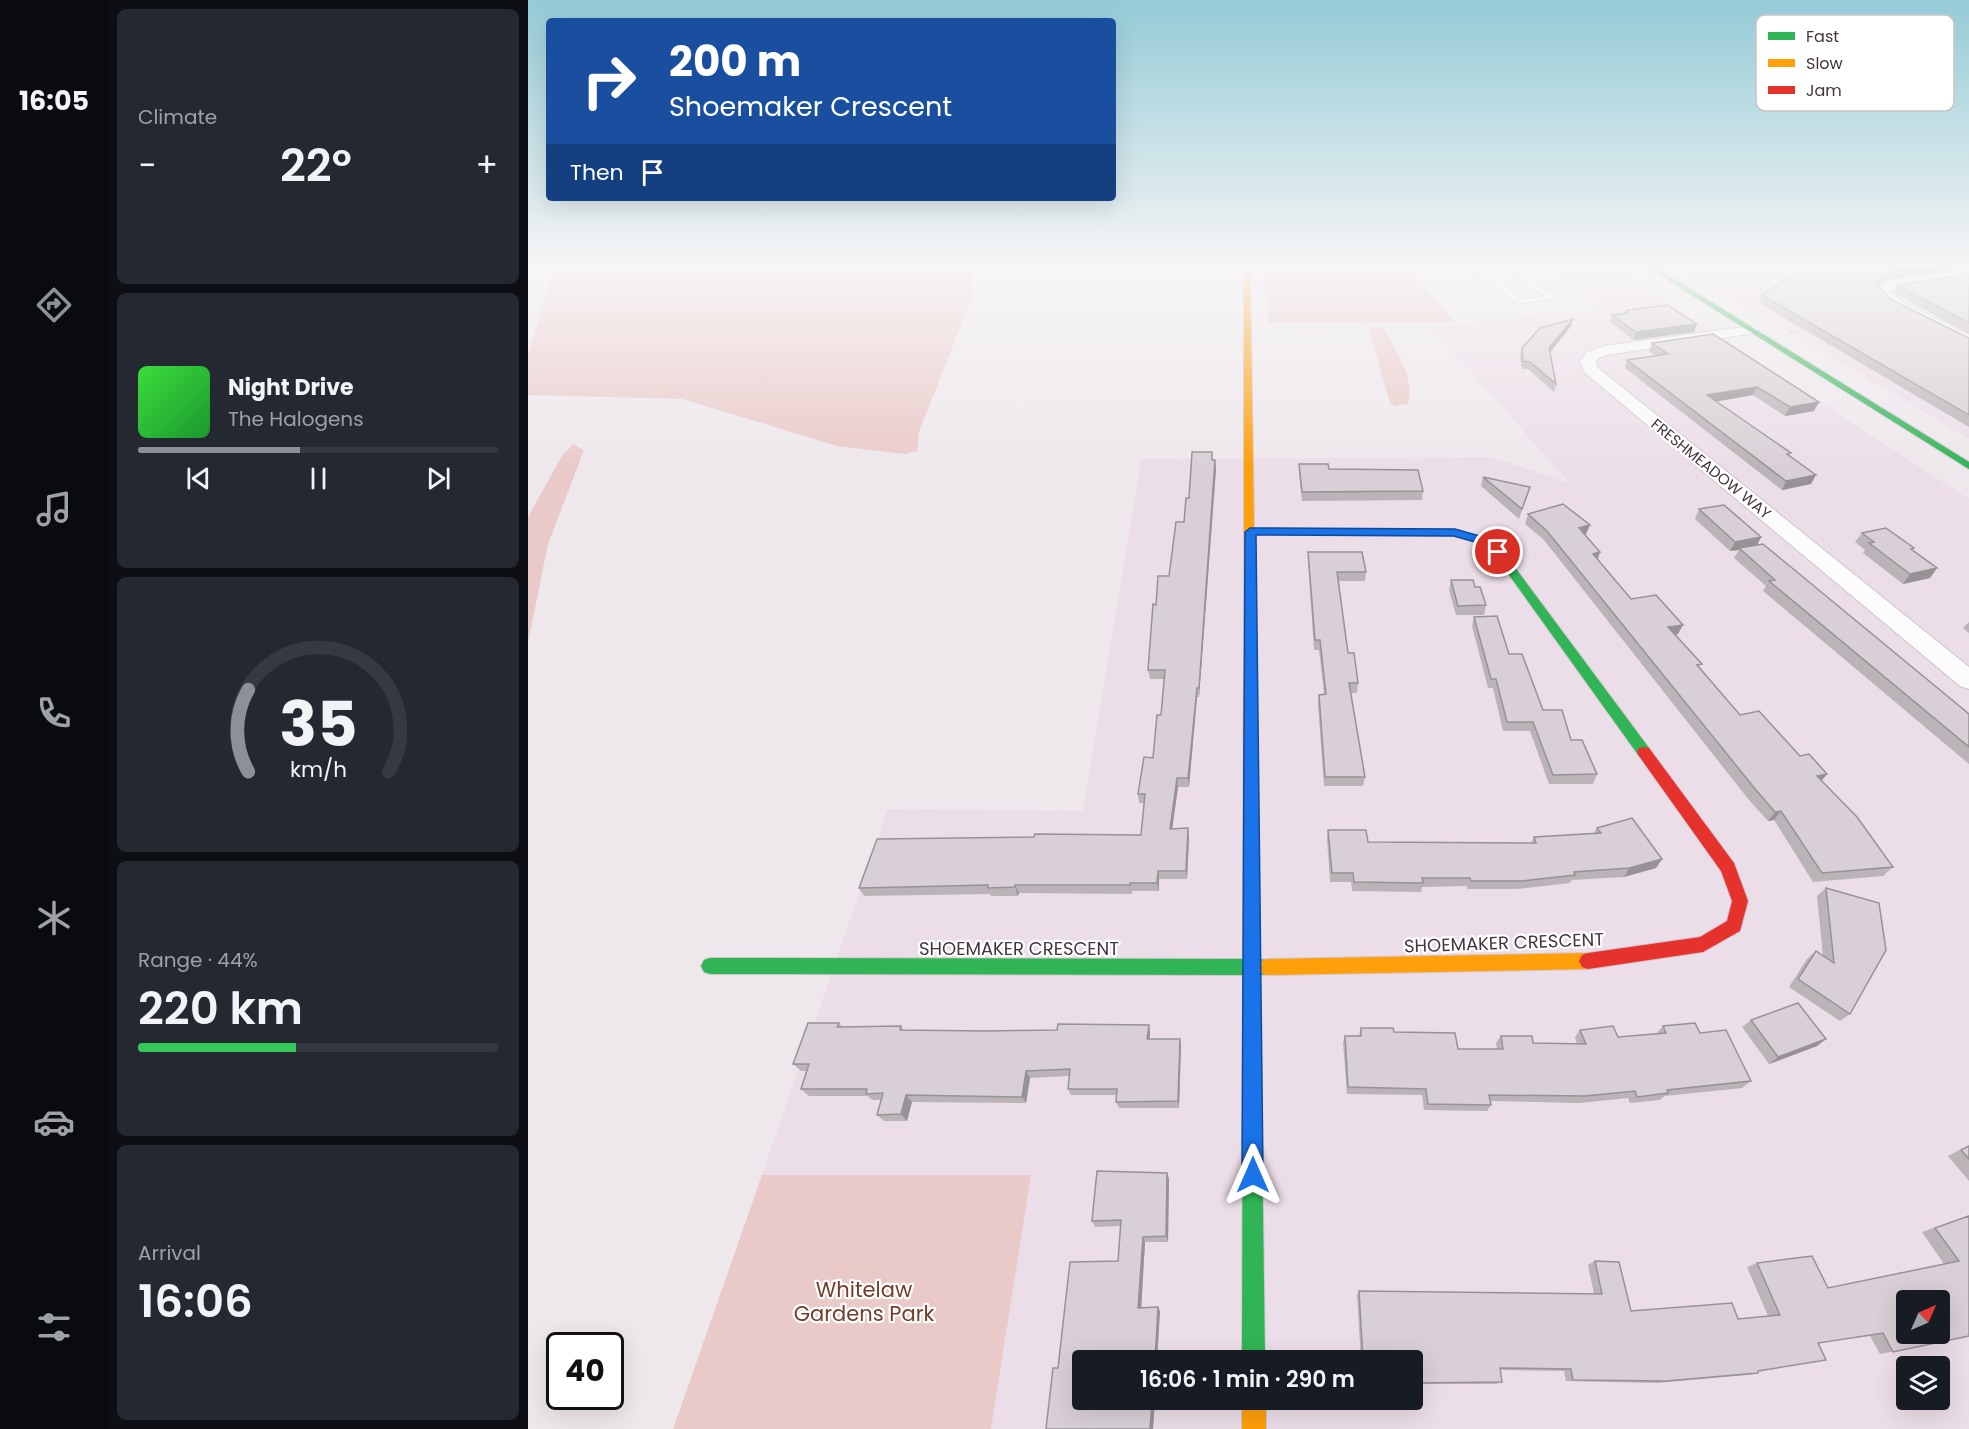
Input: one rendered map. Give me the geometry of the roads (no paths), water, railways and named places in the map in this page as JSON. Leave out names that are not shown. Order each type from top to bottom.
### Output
[{"type":"street","points":[[1249,334],[1254,1350]]},
{"type":"street","name":"FRESHMEADOW WAY","points":[[1749,334],[1604,351],[1592,355],[1587,362],[1590,369],[1969,680]]},
{"type":"street","points":[[1756,334],[1969,466]]},
{"type":"street","points":[[1955,334],[1969,341]]},
{"type":"street","name":"SHOEMAKER CRESCENT","points":[[710,966],[1252,967],[1581,962],[1703,944],[1734,926],[1740,901],[1728,868],[1498,552],[1479,540],[1455,532],[1250,532]]},
{"type":"street","points":[[1254,1410],[1254,1429]]},
{"type":"park label","name":"Whitelaw Gardens Park","points":[[864,1302]]}]
